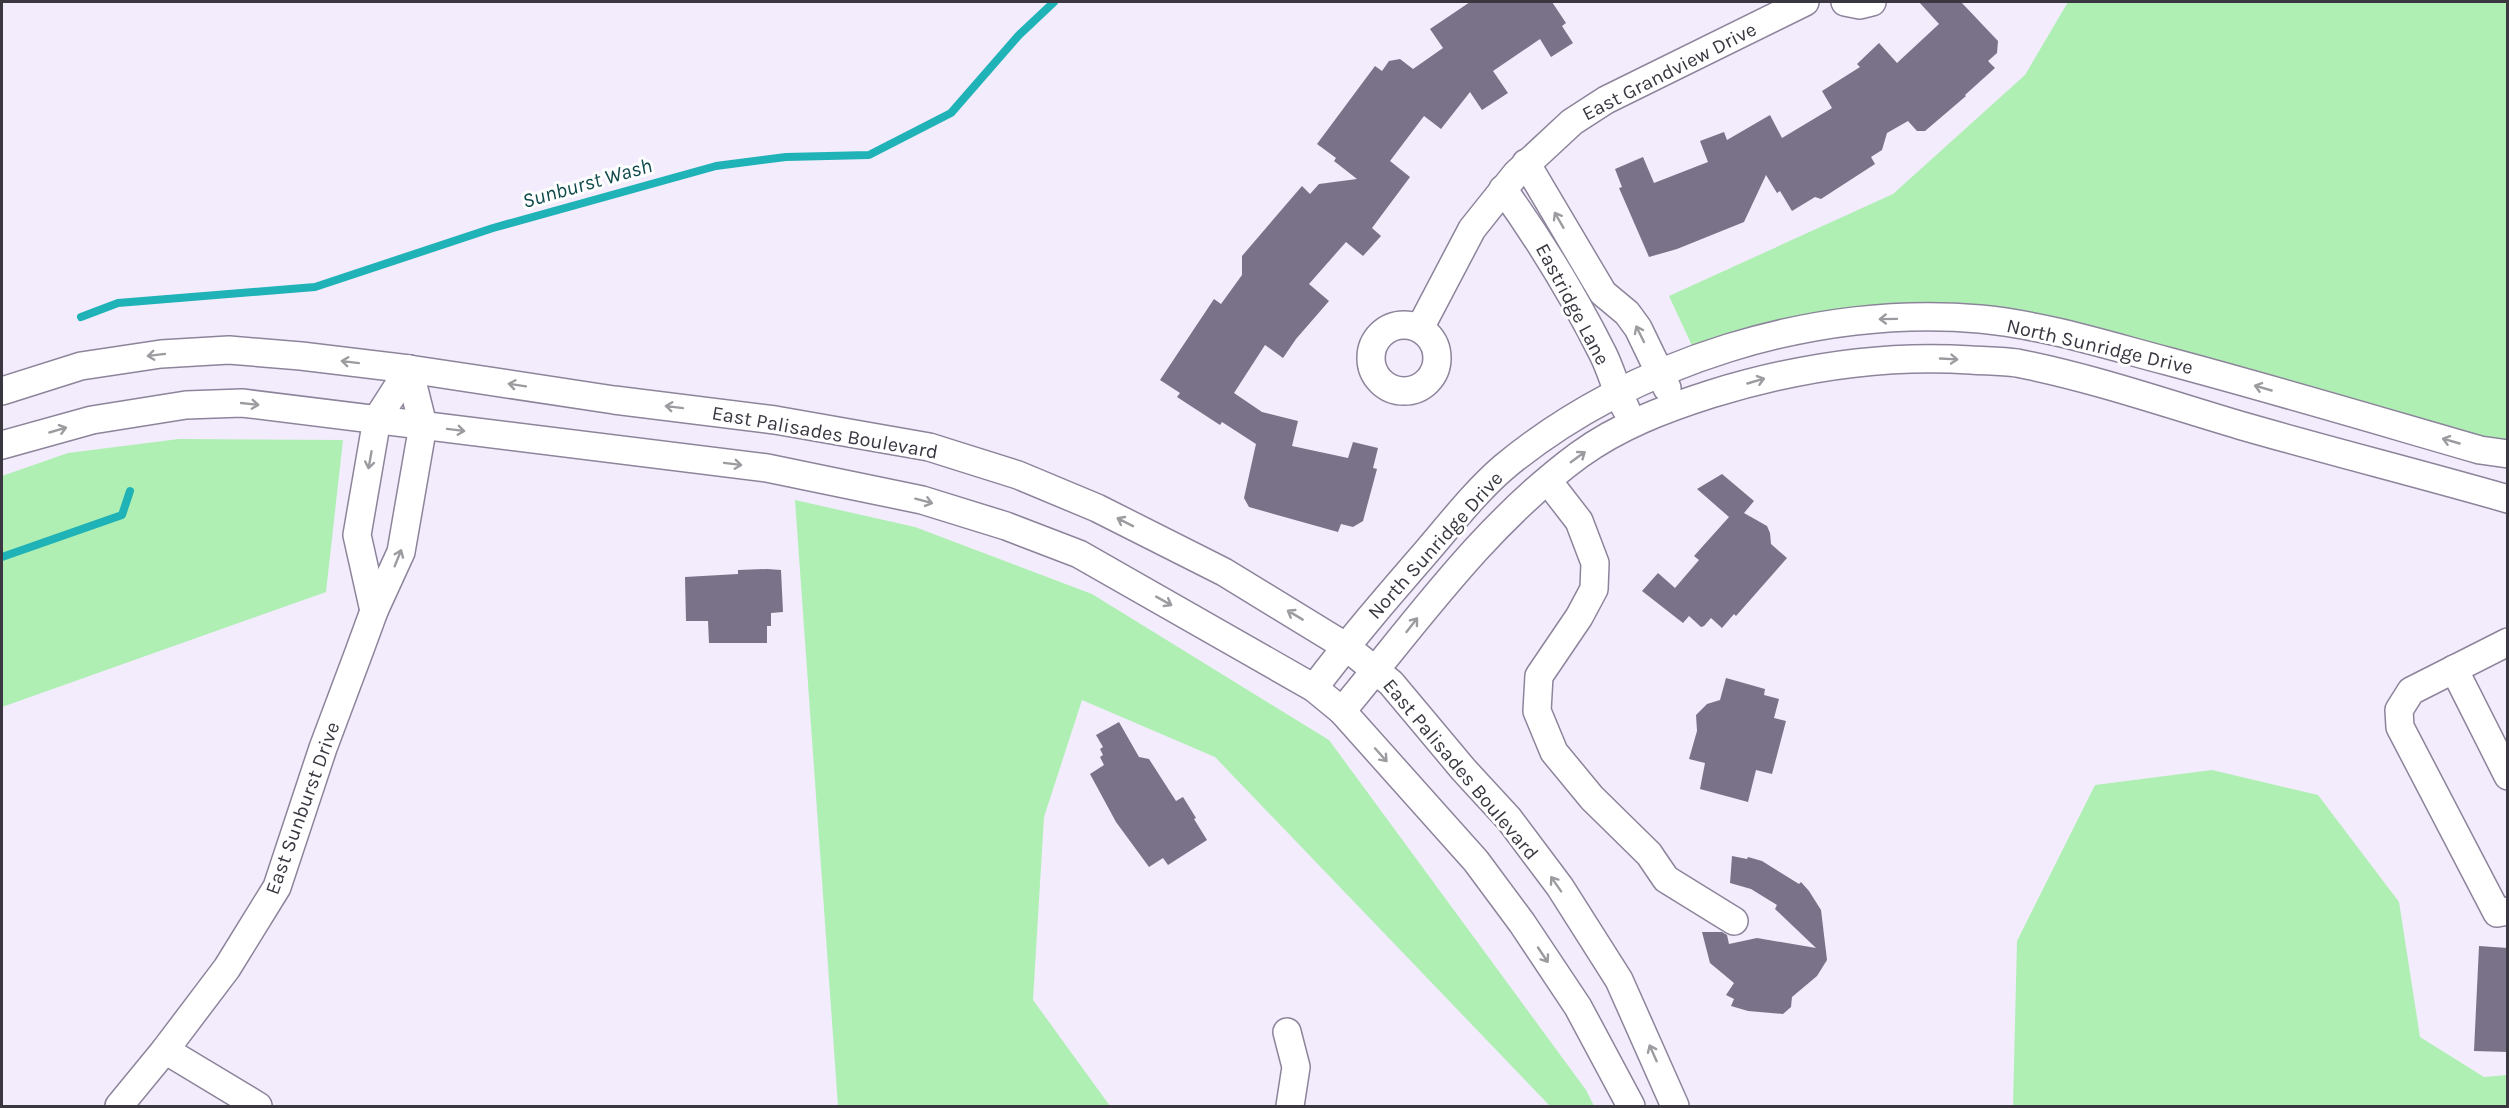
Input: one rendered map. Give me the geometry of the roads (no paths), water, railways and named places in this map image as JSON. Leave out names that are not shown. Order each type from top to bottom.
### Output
[{"type":"street","name":"East Grandview Drive","points":[[1420,328],[1472,229],[1526,163],[1572,122],[1606,100],[1805,2]]},
{"type":"street","points":[[1845,2],[1860,5],[1872,2]]},
{"type":"street","name":"Eastridge Lane","points":[[1526,163],[1603,293],[1628,313],[1638,328],[1675,405]]},
{"type":"street","name":"Eastridge Lane","points":[[1503,189],[1534,232],[1565,283],[1605,357],[1617,393],[1634,423]]},
{"type":"street","name":"North Sunridge Drive","points":[[1314,688],[1345,646],[1466,505],[1502,469],[1547,434],[1636,382],[1723,351],[1799,328],[1861,320],[1978,319],[2032,327],[2098,342],[2480,450],[2508,454]]},
{"type":"street","name":"East Palisades Boulevard","points":[[2,391],[81,366],[161,354],[229,350],[409,369],[614,400],[775,420],[929,447],[1018,475],[1097,508],[1224,572],[1345,646],[1391,683],[1463,769],[1509,819],[1560,887],[1619,980],[1675,1107]]},
{"type":"street","name":"North Sunridge Drive","points":[[1342,711],[1449,577],[1527,497],[1581,454],[1634,423],[1675,405],[1761,379],[1840,364],[1894,358],[1947,358],[2015,363],[2095,383],[2508,499]]},
{"type":"street","points":[[374,611],[357,535],[377,419],[409,369]]},
{"type":"street","name":"East Sunburst Drive","points":[[119,1107],[227,968],[277,887],[323,748],[374,611],[401,552],[423,425],[409,369]]},
{"type":"street","points":[[2,446],[92,420],[186,405],[242,403],[767,468],[922,500],[1006,526],[1079,554],[1314,688],[1342,711],[1476,861],[1522,922],[1578,1006],[1631,1107]]},
{"type":"street","points":[[1548,481],[1579,521],[1595,563],[1594,589],[1579,617],[1539,676],[1537,711],[1554,752],[1592,798],[1649,854],[1666,879],[1734,921]]},
{"type":"street","points":[[2508,642],[2411,691],[2399,710],[2400,727],[2497,913],[2508,911]]},
{"type":"street","points":[[2454,669],[2508,776]]},
{"type":"street","points":[[1287,1032],[1296,1068],[1290,1107]]},
{"type":"street","points":[[165,1050],[258,1107]]},
{"type":"waterway","name":"Sunburst Wash","points":[[81,317],[118,303],[315,287],[493,228],[716,166],[786,157],[869,155],[951,113],[1019,35],[1054,2]]},
{"type":"waterway","name":"Sunburst Wash","points":[[2,557],[122,515],[130,491]]}]
